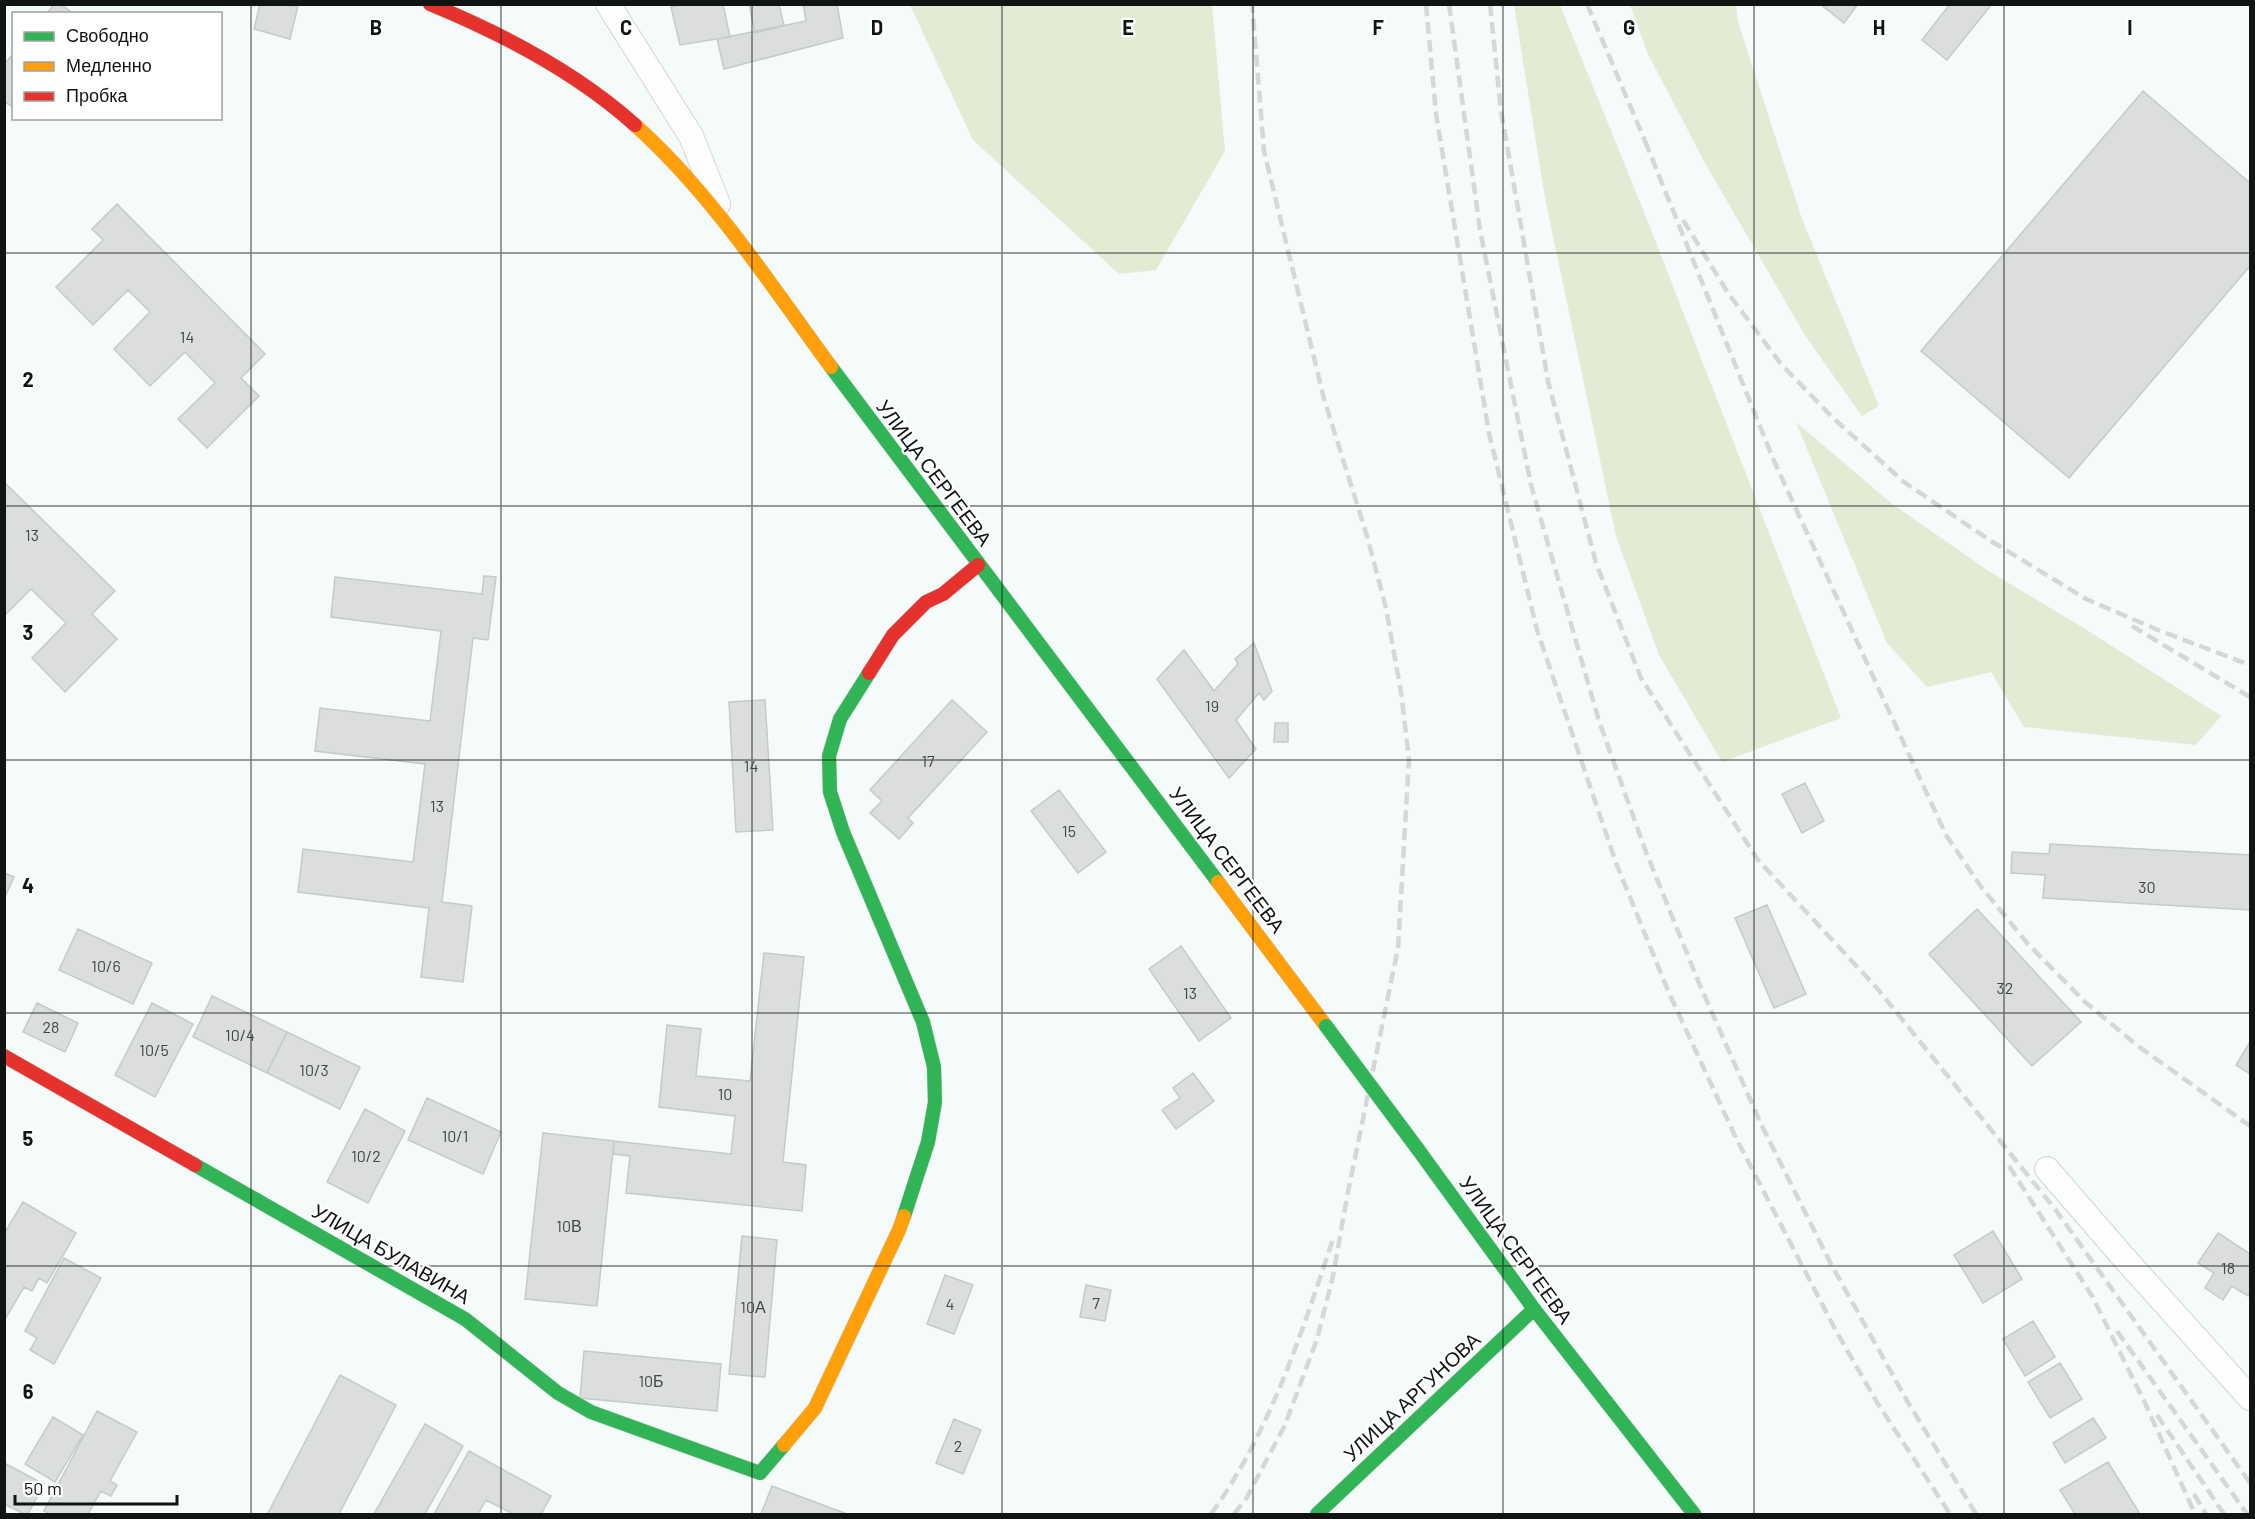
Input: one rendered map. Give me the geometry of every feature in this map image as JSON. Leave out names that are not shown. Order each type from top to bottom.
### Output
[{"type":"main road","name":"УЛИЦА СЕРГЕЕВА","points":[[430,4],[496,34],[588,89],[630,120],[672,160],[728,229],[978,566],[1025,623],[1417,1148],[1534,1309],[1694,1515]]},
{"type":"main road","name":"УЛИЦА БУЛАВИНА","points":[[4,1056],[465,1319],[558,1393],[591,1412],[760,1473],[815,1408],[899,1230],[928,1142],[935,1102],[934,1067],[923,1022],[843,832],[830,792],[830,756],[840,719],[893,635],[926,602],[943,594],[978,566]]},
{"type":"main road","name":"УЛИЦА АРГУНОВА","points":[[1317,1515],[1534,1309]]},
{"type":"street","points":[[608,4],[691,136],[728,229]]},
{"type":"street","points":[[2047,1169],[2250,1398]]},
{"type":"green space","points":[[910,5],[1212,5],[1225,151],[1156,270],[1119,274],[973,140]]},
{"type":"green space","points":[[1514,5],[1560,5],[1648,222],[1841,718],[1722,762],[1659,655],[1616,536],[1545,198]]},
{"type":"green space","points":[[1630,5],[1736,5],[1738,22],[1802,219],[1879,406],[1862,416],[1806,337],[1705,163],[1648,54]]},
{"type":"green space","points":[[1796,422],[1891,503],[1987,570],[2090,632],[2221,716],[2196,745],[2024,727],[1991,672],[1927,687],[1887,643]]},
{"type":"building","points":[[54,4],[60,4],[72,12],[48,12]]},
{"type":"building","points":[[260,4],[298,6],[290,39],[254,29]]},
{"type":"building","points":[[685,4],[723,4],[730,37],[680,45],[671,7]]},
{"type":"building","points":[[749,4],[779,4],[784,26],[755,33]]},
{"type":"building","points":[[803,4],[837,4],[843,38],[724,69],[717,39],[806,21]]},
{"type":"building","points":[[1820,4],[1858,4],[1844,23]]},
{"type":"building","points":[[1950,4],[1992,4],[1947,60],[1922,40]]},
{"type":"building","points":[[12,55],[12,106],[4,102],[4,64]]},
{"type":"building","points":[[2143,91],[2250,183],[2250,266],[2069,478],[1921,351]]},
{"type":"building","points":[[117,204],[265,354],[241,378],[259,396],[207,448],[178,419],[215,383],[185,352],[150,386],[114,349],[150,312],[128,290],[93,325],[56,287],[103,240],[92,229]]},
{"type":"building","points":[[4,482],[115,591],[92,614],[117,639],[65,692],[32,658],[66,623],[31,589],[4,616]]},
{"type":"building","points":[[484,576],[496,577],[488,640],[473,638],[442,902],[472,906],[463,982],[421,977],[429,908],[298,892],[303,849],[413,862],[425,764],[315,751],[320,708],[430,721],[441,631],[331,617],[335,577],[482,594]]},
{"type":"building","points":[[1254,643],[1272,691],[1264,700],[1259,693],[1236,720],[1256,749],[1229,778],[1157,679],[1184,650],[1214,691],[1238,664],[1235,659]]},
{"type":"building","points":[[765,700],[773,830],[736,832],[729,702]]},
{"type":"building","points":[[952,700],[987,732],[908,818],[913,823],[899,839],[870,813],[882,801],[870,790]]},
{"type":"building","points":[[1275,723],[1288,723],[1288,742],[1274,742]]},
{"type":"building","points":[[1805,783],[1824,821],[1802,833],[1782,794]]},
{"type":"building","points":[[1059,790],[1106,852],[1078,873],[1031,811]]},
{"type":"building","points":[[2050,844],[2250,855],[2250,910],[2043,898],[2045,875],[2011,873],[2012,852],[2049,854]]},
{"type":"building","points":[[4,873],[14,877],[4,899]]},
{"type":"building","points":[[1767,905],[1806,994],[1774,1008],[1735,918]]},
{"type":"building","points":[[1977,909],[2081,1022],[2032,1066],[1929,954]]},
{"type":"building","points":[[78,929],[152,963],[133,1004],[59,970]]},
{"type":"building","points":[[1181,946],[1231,1018],[1199,1041],[1149,969]]},
{"type":"building","points":[[764,953],[804,957],[783,1162],[806,1165],[802,1211],[626,1193],[630,1156],[613,1154],[614,1141],[731,1154],[735,1116],[659,1107],[667,1025],[701,1029],[696,1076],[750,1081]]},
{"type":"building","points":[[212,996],[287,1032],[267,1073],[193,1037]]},
{"type":"building","points":[[37,1003],[78,1023],[65,1052],[23,1032]]},
{"type":"building","points":[[152,1003],[193,1024],[155,1097],[115,1075]]},
{"type":"building","points":[[287,1032],[360,1067],[340,1109],[267,1073]]},
{"type":"building","points":[[2250,1042],[2250,1074],[2236,1065]]},
{"type":"building","points":[[1193,1073],[1214,1101],[1176,1129],[1162,1110],[1180,1098],[1173,1088]]},
{"type":"building","points":[[427,1098],[501,1132],[483,1174],[408,1140]]},
{"type":"building","points":[[365,1109],[405,1131],[368,1203],[327,1182]]},
{"type":"building","points":[[543,1133],[614,1141],[597,1306],[525,1299]]},
{"type":"building","points":[[23,1202],[76,1233],[47,1283],[39,1278],[32,1291],[24,1287],[4,1321],[4,1234]]},
{"type":"building","points":[[1993,1231],[2022,1279],[1983,1303],[1954,1255]]},
{"type":"building","points":[[2218,1233],[2250,1254],[2250,1292],[2248,1296],[2232,1286],[2223,1300],[2205,1288],[2214,1273],[2198,1263]]},
{"type":"building","points":[[742,1236],[777,1240],[765,1377],[729,1374]]},
{"type":"building","points":[[64,1258],[101,1278],[54,1364],[30,1350],[37,1338],[25,1331]]},
{"type":"building","points":[[945,1275],[973,1285],[954,1334],[927,1324]]},
{"type":"building","points":[[1086,1285],[1111,1290],[1105,1321],[1080,1317]]},
{"type":"building","points":[[2033,1321],[2055,1357],[2025,1376],[2003,1339]]},
{"type":"building","points":[[584,1351],[721,1364],[717,1411],[580,1398]]},
{"type":"building","points":[[2060,1363],[2082,1399],[2050,1418],[2028,1382]]},
{"type":"building","points":[[340,1375],[396,1405],[339,1514],[268,1513]]},
{"type":"building","points":[[97,1411],[137,1432],[110,1481],[117,1485],[111,1496],[101,1491],[88,1514],[50,1514],[44,1511]]},
{"type":"building","points":[[53,1417],[83,1435],[55,1482],[25,1464]]},
{"type":"building","points":[[2093,1418],[2106,1438],[2065,1463],[2053,1443]]},
{"type":"building","points":[[954,1419],[981,1430],[963,1474],[936,1463]]},
{"type":"building","points":[[425,1424],[463,1446],[425,1514],[374,1514]]},
{"type":"building","points":[[469,1451],[551,1496],[541,1514],[513,1514],[486,1500],[478,1514],[434,1514]]},
{"type":"building","points":[[2108,1462],[2140,1514],[2075,1514],[2060,1490]]},
{"type":"building","points":[[6,1464],[44,1484],[28,1514],[4,1504]]},
{"type":"building","points":[[772,1486],[847,1514],[761,1514]]},
{"type":"railway","points":[[1234,1514],[1246,1499],[1285,1425],[1317,1339],[1333,1276],[1398,948],[1409,759],[1401,692],[1386,608],[1367,536],[1324,399],[1264,151],[1252,4]]},
{"type":"railway","points":[[1426,4],[1436,114],[1489,433],[1537,630],[1616,863],[1669,993],[1736,1138],[1835,1329],[1878,1404],[1950,1514]]},
{"type":"railway","points":[[1449,4],[1480,230],[1531,485],[1599,721],[1646,852],[1699,983],[1761,1124],[1831,1264],[1906,1399],[1976,1514]]},
{"type":"railway","points":[[1490,4],[1501,111],[1548,381],[1596,563],[1641,678],[1758,860],[1876,987],[2055,1209],[2250,1483]]},
{"type":"railway","points":[[1587,4],[1648,148]]},
{"type":"railway","points":[[1645,141],[1774,461],[1946,835],[1982,888],[2028,944],[2085,1002],[2138,1046],[2250,1126]]},
{"type":"railway","points":[[1683,220],[1728,293],[1781,364],[1832,417],[1904,482],[1991,541],[2086,599],[2158,630],[2250,665]]},
{"type":"railway","points":[[2132,626],[2250,697]]},
{"type":"railway","points":[[2009,1166],[2092,1296],[2145,1403],[2195,1514]]},
{"type":"railway","points":[[1211,1514],[1232,1483],[1267,1416],[1296,1347],[1333,1239]]},
{"type":"railway","points":[[2117,1331],[2247,1514]]},
{"type":"railway","points":[[2157,1415],[2224,1514]]},
{"type":"railway","points":[[2194,1494],[2206,1514]]},
{"type":"traffic: fast","points":[[831,367],[1218,882]]},
{"type":"traffic: fast","points":[[869,673],[840,719],[829,756],[830,792],[843,832],[923,1022],[934,1067],[935,1102],[928,1142],[904,1216]]},
{"type":"traffic: fast","points":[[1326,1026],[1417,1148]]},
{"type":"traffic: fast","points":[[1417,1148],[1534,1309],[1694,1514]]},
{"type":"traffic: fast","points":[[195,1165],[465,1319],[558,1393],[591,1412],[760,1473],[784,1445]]},
{"type":"traffic: fast","points":[[1317,1514],[1534,1309]]},
{"type":"traffic: slow","points":[[635,125],[663,152],[715,210],[831,367]]},
{"type":"traffic: slow","points":[[1218,882],[1326,1026]]},
{"type":"traffic: slow","points":[[784,1445],[815,1408],[904,1216]]},
{"type":"traffic: jam","points":[[430,4],[485,28],[538,56],[588,88],[635,125]]},
{"type":"traffic: jam","points":[[869,673],[893,635],[926,602],[943,594],[978,565]]},
{"type":"traffic: jam","points":[[4,1056],[195,1165]]}]
